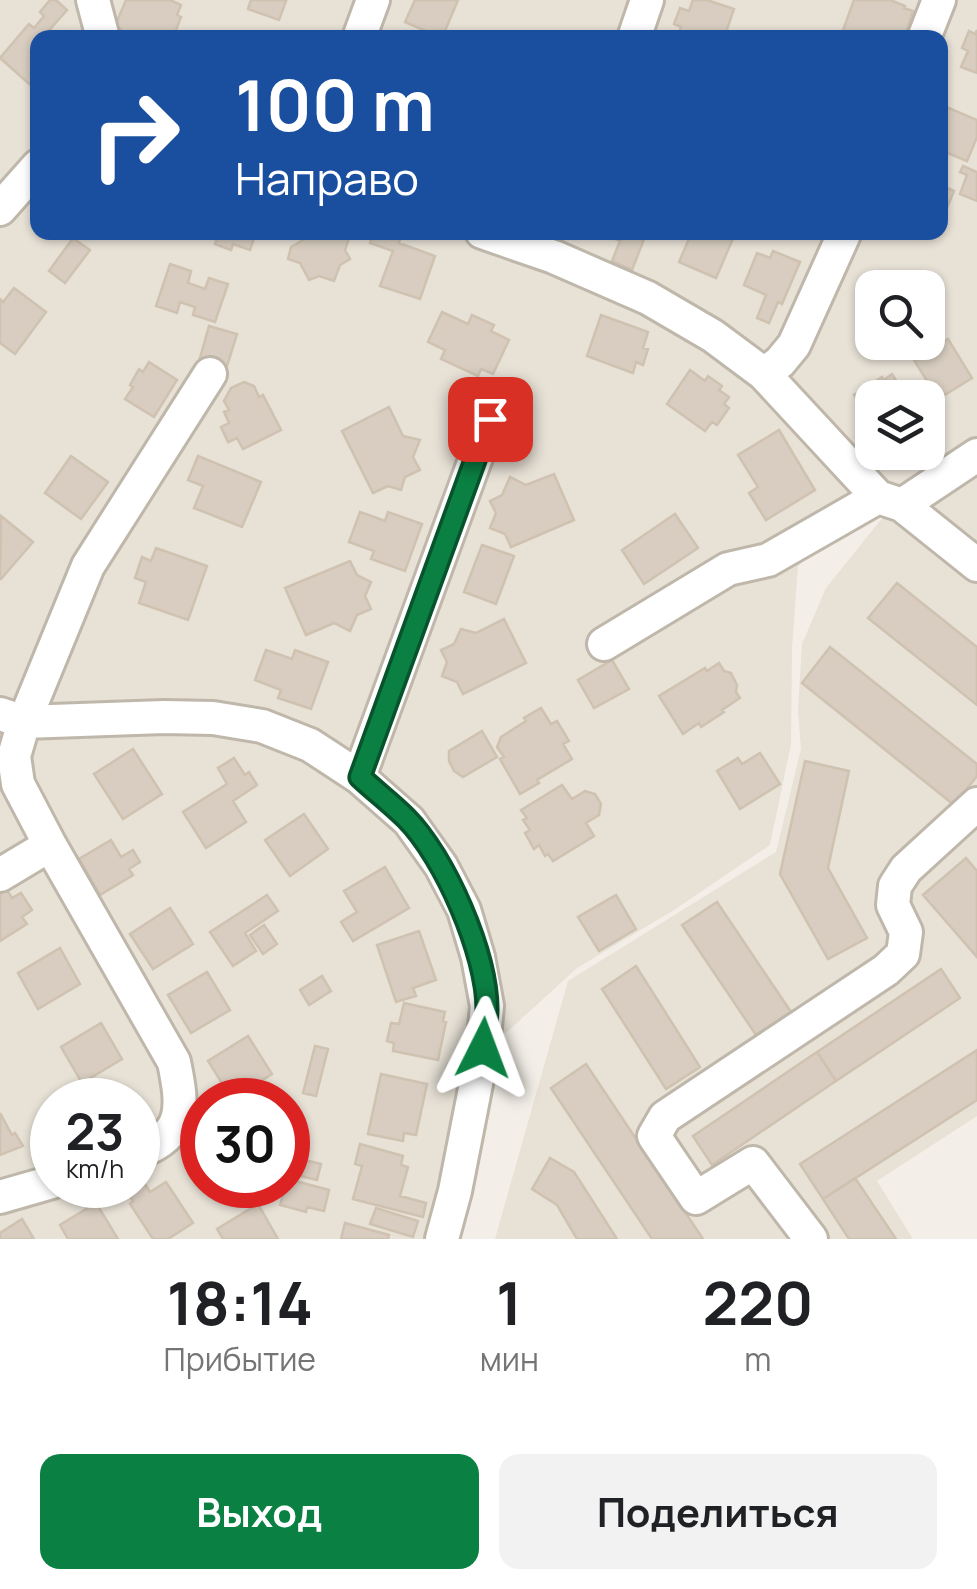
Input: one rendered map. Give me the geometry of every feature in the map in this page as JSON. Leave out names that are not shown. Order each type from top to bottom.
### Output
[{"type":"street","points":[[93,0],[100,30]]},
{"type":"street","points":[[362,30],[373,0]]},
{"type":"street","points":[[637,30],[648,0]]},
{"type":"street","points":[[927,30],[939,0]]},
{"type":"street","points":[[0,209],[30,175]]},
{"type":"street","points":[[529,240],[558,245],[713,336],[764,374],[890,501],[977,565]]},
{"type":"street","points":[[764,374],[794,345],[840,240]]},
{"type":"street","points":[[160,1141],[175,1127],[182,1098],[174,1062],[18,784],[12,718],[88,566],[210,374]]},
{"type":"street","points":[[360,777],[490,419]]},
{"type":"street","points":[[604,644],[728,569],[768,560],[977,455]]},
{"type":"street","points":[[12,718],[213,718],[262,726],[310,745],[360,777],[409,821],[441,866],[464,910],[487,1006],[483,1048],[442,1239]]},
{"type":"street","points":[[811,1239],[753,1162],[696,1198],[654,1136],[665,1117],[886,970],[903,954],[906,932],[893,904],[895,886],[906,869],[977,804]]},
{"type":"street","points":[[0,875],[50,845]]},
{"type":"street","points":[[0,1197],[30,1188]]},
{"type":"shaded area","points":[[0,0],[977,0],[977,550],[887,484],[798,566],[791,744],[770,845],[674,910],[577,968],[507,1032],[474,1045],[434,1239],[0,1239]]},
{"type":"shaded area","points":[[896,501],[977,553],[977,1116],[877,1181],[913,1239],[495,1239],[568,981],[776,852],[801,749],[798,711],[802,644],[826,588]]},
{"type":"building","points":[[50,0],[56,0],[67,10],[49,30],[30,30],[30,85],[0,58],[29,24],[34,28],[44,16],[40,12]]},
{"type":"building","points":[[126,0],[170,0],[181,5],[176,30],[120,30],[115,26]]},
{"type":"building","points":[[251,0],[286,1],[279,20],[248,9]]},
{"type":"building","points":[[415,0],[458,0],[445,30],[424,30],[405,22]]},
{"type":"building","points":[[693,0],[707,0],[734,9],[727,30],[680,30],[674,24],[680,8],[689,11]]},
{"type":"building","points":[[854,0],[890,0],[913,11],[907,30],[843,30]]},
{"type":"building","points":[[977,30],[977,73],[961,67],[968,51],[962,48],[969,31],[975,34]]},
{"type":"building","points":[[948,108],[977,120],[977,137],[967,161],[948,153]]},
{"type":"building","points":[[963,166],[977,172],[977,201],[960,194],[967,175],[960,172]]},
{"type":"building","points":[[72,240],[90,250],[65,283],[49,271]]},
{"type":"building","points":[[216,240],[253,240],[250,250],[233,244],[231,250],[215,244]]},
{"type":"building","points":[[303,240],[348,240],[345,250],[350,259],[340,265],[334,281],[319,276],[309,280],[300,263],[288,259],[291,247]]},
{"type":"building","points":[[400,240],[399,243],[435,256],[420,299],[380,286],[393,251],[370,243]]},
{"type":"building","points":[[644,240],[632,270],[612,261],[620,241]]},
{"type":"building","points":[[689,240],[732,240],[716,278],[679,262]]},
{"type":"building","points":[[773,251],[800,262],[769,323],[757,318],[766,295],[744,285],[757,253],[770,258]]},
{"type":"building","points":[[170,264],[191,271],[188,283],[205,289],[209,278],[228,284],[215,322],[193,315],[195,307],[180,302],[177,313],[156,306]]},
{"type":"building","points":[[14,288],[46,312],[15,354],[0,343],[0,299],[3,302]]},
{"type":"building","points":[[442,312],[468,324],[472,315],[494,325],[491,331],[509,340],[493,374],[481,369],[478,376],[441,359],[445,350],[428,342]]},
{"type":"building","points":[[601,315],[648,332],[643,365],[636,362],[633,373],[587,356]]},
{"type":"building","points":[[209,326],[237,334],[227,366],[200,358]]},
{"type":"building","points":[[948,339],[972,378],[945,395],[945,380],[926,380],[914,360],[945,360]]},
{"type":"building","points":[[149,362],[177,380],[154,417],[125,399],[139,369],[143,372]]},
{"type":"building","points":[[690,370],[705,381],[708,376],[729,397],[724,404],[729,408],[717,425],[712,422],[705,431],[667,404]]},
{"type":"building","points":[[244,382],[254,386],[259,397],[263,395],[281,430],[243,449],[237,438],[228,442],[221,427],[229,423],[224,401],[231,388]]},
{"type":"building","points":[[389,407],[403,436],[420,440],[413,457],[420,470],[405,477],[401,490],[388,486],[373,493],[342,431]]},
{"type":"building","points":[[779,430],[815,490],[766,520],[749,493],[758,487],[738,455]]},
{"type":"building","points":[[71,456],[108,482],[81,519],[45,493]]},
{"type":"building","points":[[198,456],[261,482],[242,527],[194,508],[203,486],[188,480]]},
{"type":"building","points":[[554,474],[574,520],[511,547],[505,534],[490,528],[496,513],[490,501],[502,495],[510,477],[526,485]]},
{"type":"building","points":[[360,512],[385,521],[388,512],[422,524],[405,571],[371,559],[374,551],[349,542]]},
{"type":"building","points":[[675,514],[698,548],[644,584],[622,550]]},
{"type":"building","points":[[1,516],[33,542],[1,579],[0,578]]},
{"type":"building","points":[[482,545],[514,556],[496,604],[464,592]]},
{"type":"building","points":[[156,548],[207,566],[188,620],[139,603],[146,582],[135,578],[142,557],[151,561]]},
{"type":"building","points":[[350,561],[357,575],[371,582],[365,596],[371,609],[357,615],[350,631],[334,623],[306,635],[285,588]]},
{"type":"building","points":[[897,583],[977,647],[977,705],[868,618]]},
{"type":"building","points":[[504,619],[526,663],[463,694],[457,682],[442,676],[447,662],[441,650],[454,644],[461,629],[476,633]]},
{"type":"building","points":[[830,647],[977,764],[977,776],[954,805],[802,683]]},
{"type":"building","points":[[266,650],[292,659],[295,650],[328,662],[311,709],[278,698],[281,690],[255,680]]},
{"type":"building","points":[[612,660],[629,689],[594,708],[578,680]]},
{"type":"building","points":[[719,663],[731,673],[740,698],[701,727],[699,723],[683,734],[659,696]]},
{"type":"building","points":[[541,708],[551,724],[557,721],[569,741],[563,744],[572,759],[520,794],[497,747],[501,737]]},
{"type":"building","points":[[482,731],[497,757],[463,777],[454,771],[449,751]]},
{"type":"building","points":[[133,749],[162,794],[123,819],[94,774]]},
{"type":"building","points":[[760,753],[780,784],[740,809],[717,771],[738,758],[742,764]]},
{"type":"building","points":[[234,758],[257,785],[233,801],[246,822],[206,848],[183,812],[227,784],[218,768]]},
{"type":"building","points":[[805,761],[849,771],[828,868],[867,938],[828,959],[780,874]]},
{"type":"building","points":[[562,785],[572,799],[585,791],[595,794],[601,804],[599,815],[586,823],[594,836],[553,861],[539,845],[534,849],[525,833],[530,830],[521,810]]},
{"type":"building","points":[[304,814],[328,849],[290,876],[265,840]]},
{"type":"building","points":[[111,840],[121,857],[133,850],[140,862],[129,869],[133,875],[100,895],[79,859]]},
{"type":"building","points":[[966,858],[977,871],[977,957],[923,895]]},
{"type":"building","points":[[385,867],[409,908],[353,941],[341,922],[357,912],[344,891]]},
{"type":"building","points":[[3,884],[12,898],[21,893],[32,910],[22,917],[27,924],[0,941],[0,886]]},
{"type":"building","points":[[267,895],[278,911],[245,933],[256,951],[233,966],[210,932]]},
{"type":"building","points":[[616,895],[636,929],[599,951],[578,917]]},
{"type":"building","points":[[717,902],[791,1012],[756,1035],[682,925]]},
{"type":"building","points":[[170,908],[193,944],[153,969],[130,934]]},
{"type":"building","points":[[264,925],[277,944],[263,954],[250,935]]},
{"type":"building","points":[[419,931],[436,980],[413,988],[416,996],[396,1002],[377,945]]},
{"type":"building","points":[[60,948],[80,984],[38,1009],[18,973]]},
{"type":"building","points":[[636,966],[700,1067],[666,1089],[602,989]]},
{"type":"building","points":[[941,969],[960,998],[836,1081],[817,1052]]},
{"type":"building","points":[[207,972],[230,1010],[191,1033],[168,995]]},
{"type":"building","points":[[322,976],[331,991],[309,1005],[300,990]]},
{"type":"building","points":[[404,1003],[445,1012],[438,1060],[393,1051],[394,1043],[387,1041],[391,1023],[399,1024]]},
{"type":"building","points":[[101,1023],[122,1059],[90,1078],[79,1078],[61,1047]]},
{"type":"building","points":[[248,1036],[272,1074],[266,1078],[219,1078],[208,1061]]},
{"type":"building","points":[[315,1046],[328,1049],[316,1096],[310,1095],[310,1078],[307,1078]]},
{"type":"building","points":[[977,1050],[977,1100],[823,1199],[800,1164]]},
{"type":"building","points":[[817,1052],[836,1081],[712,1165],[693,1136]]},
{"type":"building","points":[[586,1064],[703,1239],[652,1239],[551,1088]]},
{"type":"building","points":[[381,1074],[427,1084],[416,1135],[404,1133],[403,1141],[368,1134]]},
{"type":"building","points":[[0,1113],[23,1146],[0,1155]]},
{"type":"building","points":[[360,1144],[403,1156],[401,1165],[408,1167],[400,1196],[426,1203],[423,1217],[353,1199],[362,1166],[355,1164]]},
{"type":"building","points":[[550,1158],[574,1172],[617,1239],[577,1239],[557,1205],[532,1189]]},
{"type":"building","points":[[310,1161],[321,1164],[317,1180],[310,1178]]},
{"type":"building","points":[[855,1178],[896,1239],[849,1239],[823,1199]]},
{"type":"building","points":[[166,1182],[193,1223],[168,1239],[153,1239],[133,1208],[160,1208],[160,1186]]},
{"type":"building","points":[[310,1185],[329,1190],[324,1211],[310,1208]]},
{"type":"building","points":[[88,1208],[99,1208],[118,1239],[68,1239],[60,1225]]},
{"type":"building","points":[[251,1208],[260,1208],[278,1239],[223,1239],[217,1229]]},
{"type":"building","points":[[376,1208],[418,1221],[413,1237],[370,1224]]},
{"type":"building","points":[[22,1219],[34,1239],[0,1239],[0,1233]]},
{"type":"building","points":[[345,1223],[389,1235],[388,1239],[341,1239]]},
{"type":"route","points":[[483,1048],[487,1006],[464,910],[441,866],[409,821],[360,777],[490,419]]}]
